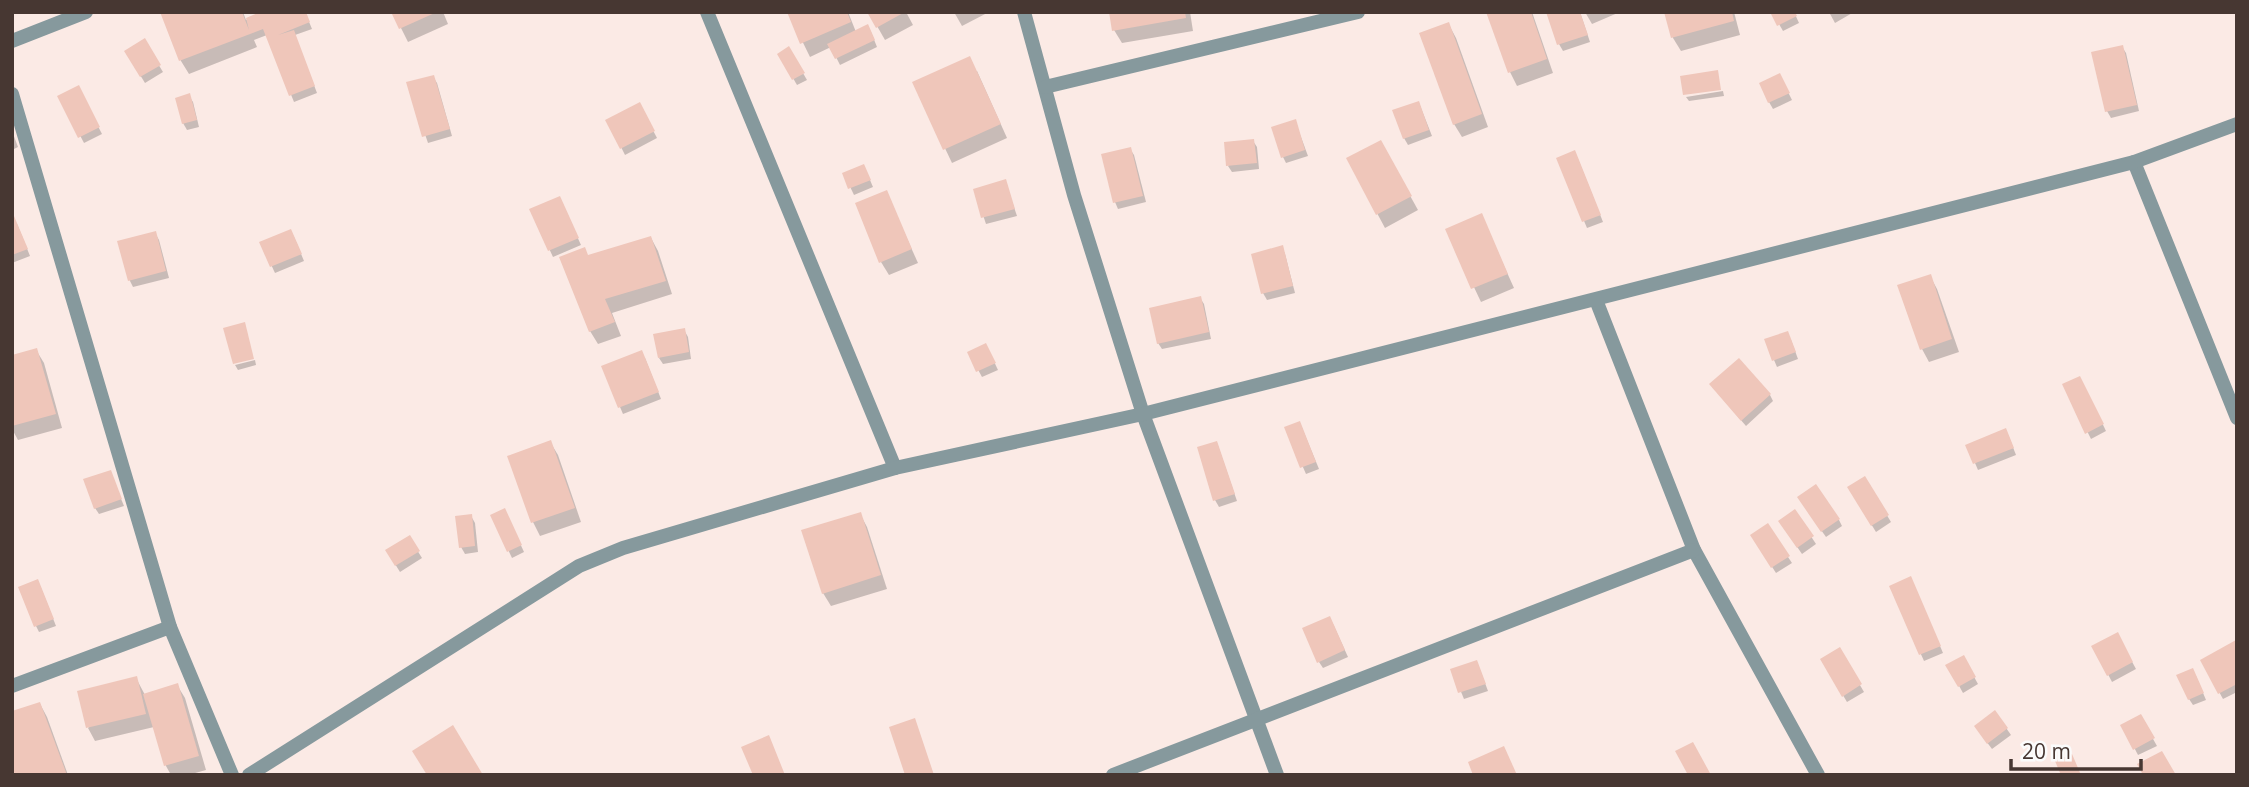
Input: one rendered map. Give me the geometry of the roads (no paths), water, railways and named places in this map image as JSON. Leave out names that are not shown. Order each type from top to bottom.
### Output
[{"type":"street","points":[[12,41],[86,12]]},
{"type":"street","points":[[707,12],[895,468]]},
{"type":"street","points":[[1024,12],[1074,195],[1143,414],[1277,775]]},
{"type":"street","points":[[1045,87],[1358,12]]},
{"type":"street","points":[[12,94],[170,628],[232,775]]},
{"type":"street","points":[[249,775],[579,566],[623,548],[895,468],[1143,414],[2134,162],[2237,124]]},
{"type":"street","points":[[2134,162],[2237,418]]},
{"type":"street","points":[[1596,300],[1694,550],[1818,775]]},
{"type":"street","points":[[1113,775],[1694,550]]},
{"type":"street","points":[[12,686],[170,628]]}]
